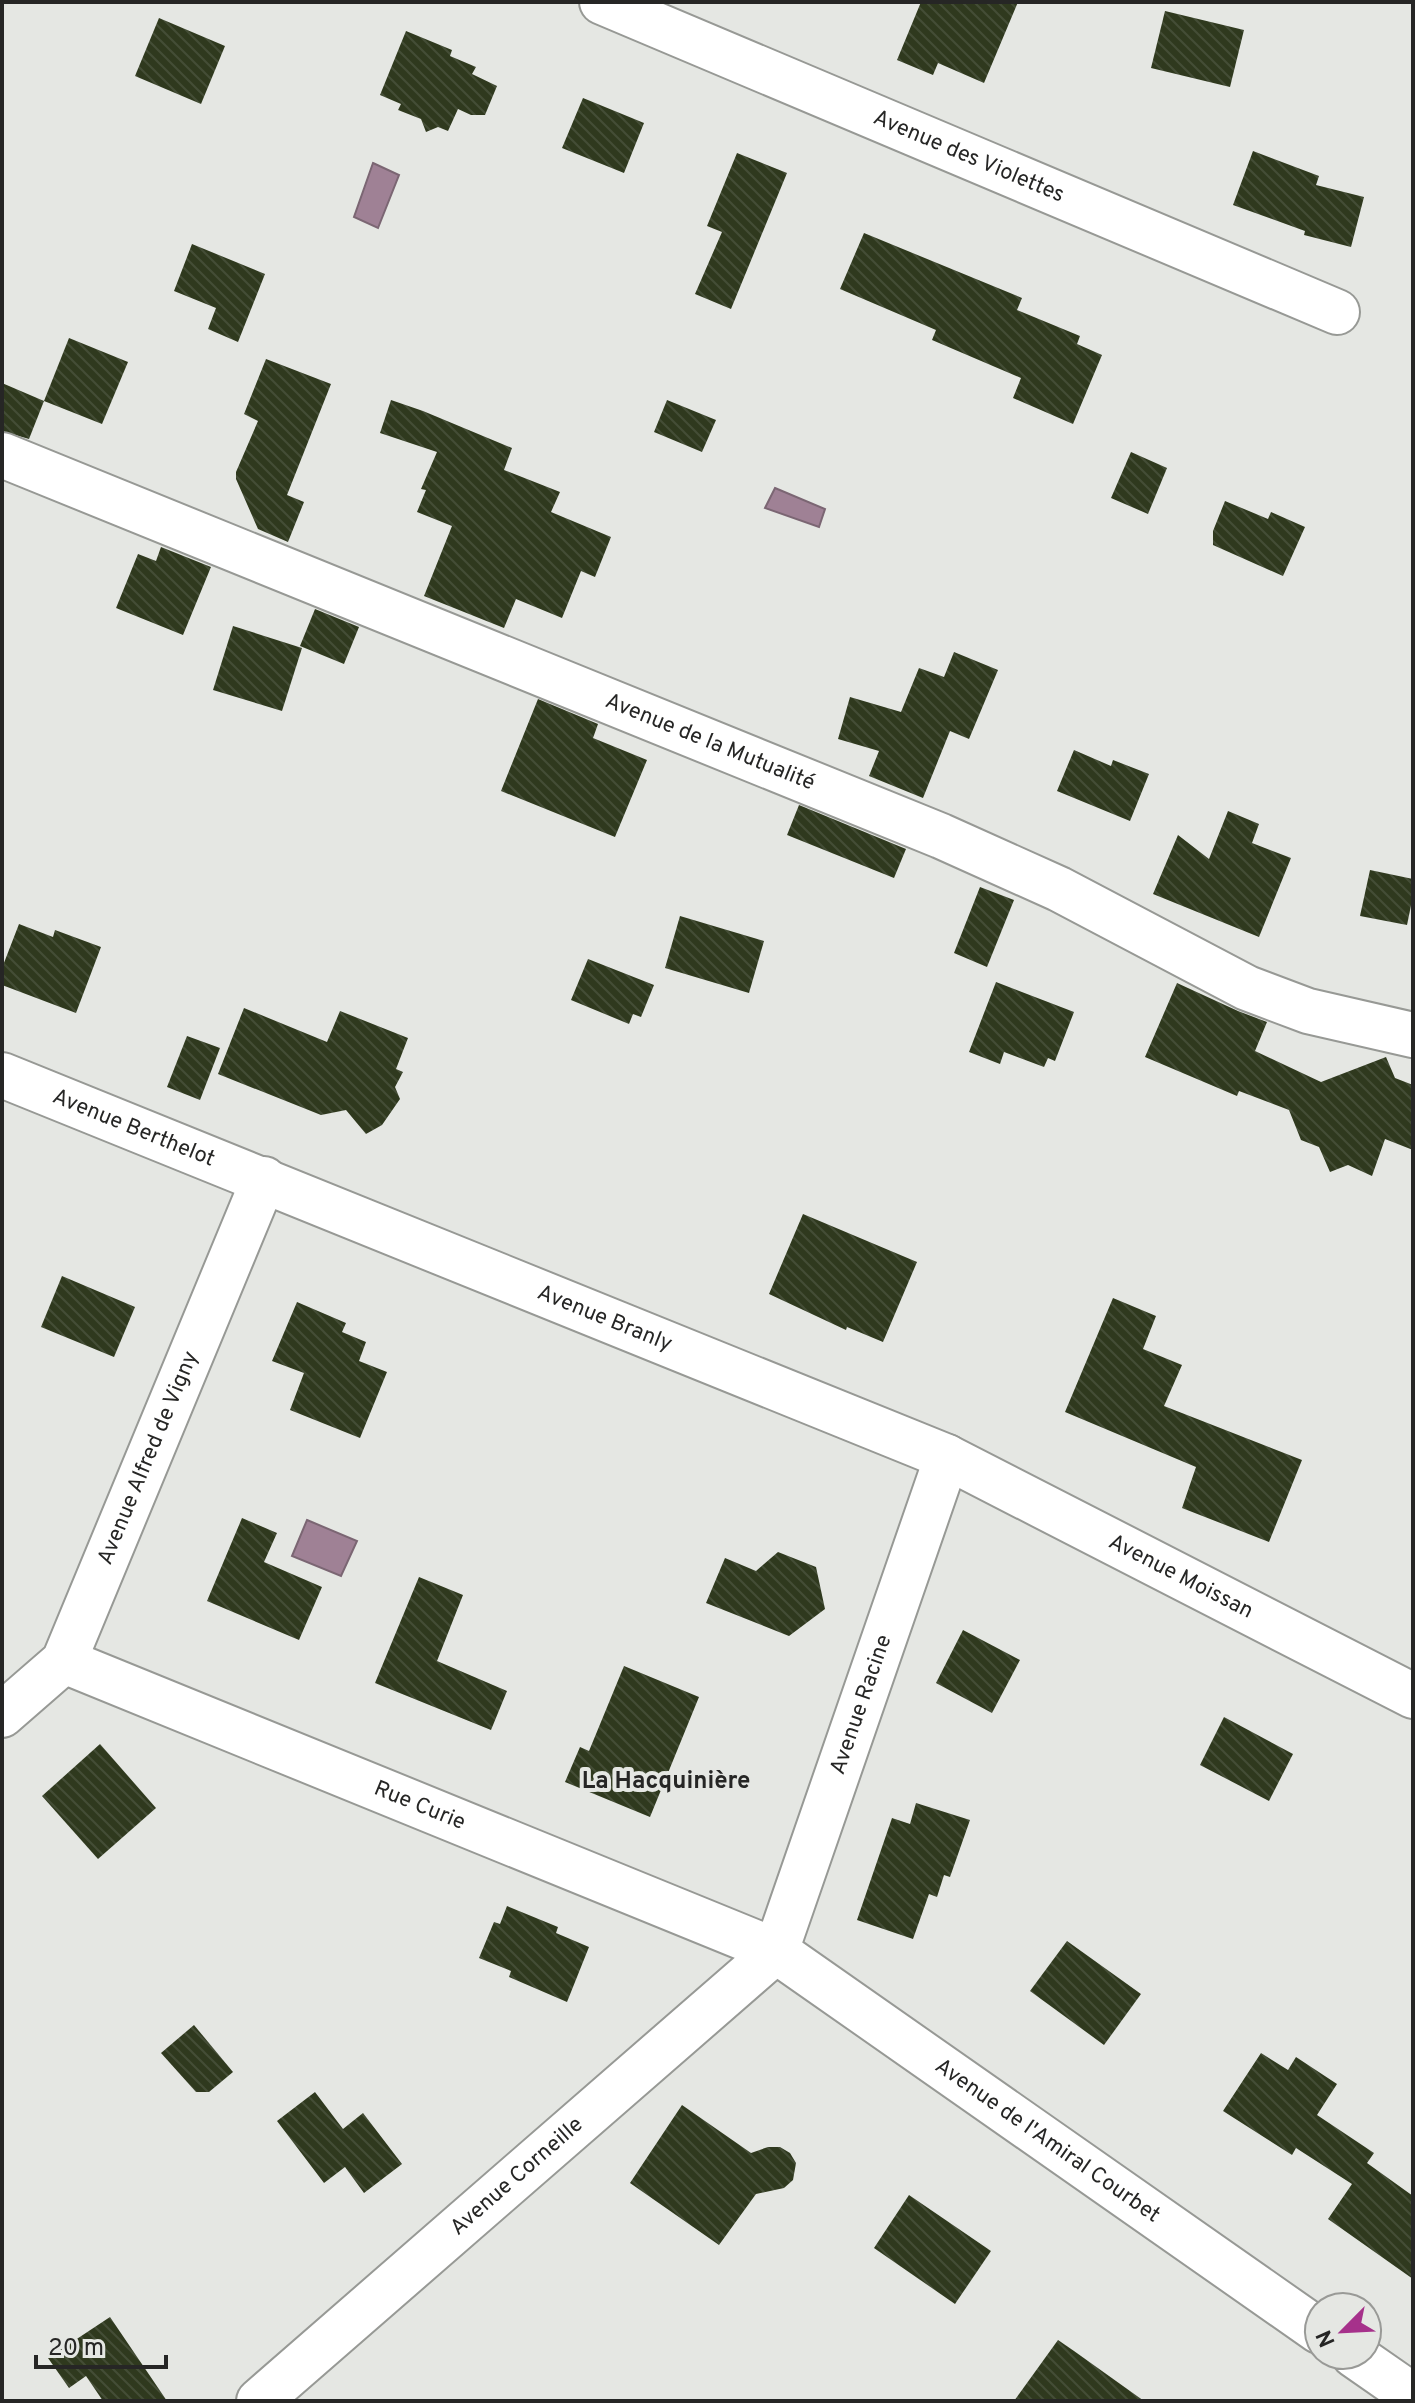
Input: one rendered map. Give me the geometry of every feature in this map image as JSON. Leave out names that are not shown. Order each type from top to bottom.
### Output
[{"type":"street","name":"Avenue des Violettes","points":[[602,2],[1337,312]]},
{"type":"street","name":"Avenue de la Mutualité","points":[[2,455],[927,830],[1059,889],[1247,988],[1308,1011],[1413,1035]]},
{"type":"street","name":"Avenue Berthelot","points":[[2,1075],[264,1179]]},
{"type":"street","name":"Avenue Branly","points":[[264,1179],[947,1457]]},
{"type":"street","name":"Avenue Alfred de Vigny","points":[[2,1715],[64,1661],[264,1179]]},
{"type":"street","name":"Avenue Moissan","points":[[947,1457],[1413,1696]]},
{"type":"street","name":"Avenue Racine","points":[[776,1951],[947,1457]]},
{"type":"street","name":"Rue Curie","points":[[64,1661],[776,1951]]},
{"type":"street","name":"Avenue de l'Amiral Courbet","points":[[776,1951],[1303,2320]]},
{"type":"street","name":"Avenue Corneille","points":[[259,2401],[776,1951]]},
{"type":"street","points":[[1377,2371],[1413,2396]]},
{"type":"shaded area","points":[[373,163],[399,175],[378,228],[354,217]]},
{"type":"shaded area","points":[[775,488],[825,509],[819,527],[765,508]]},
{"type":"shaded area","points":[[307,1520],[357,1541],[341,1576],[292,1556]]},
{"type":"building","points":[[921,2],[1018,2],[984,83],[938,63],[933,75],[897,60]]},
{"type":"building","points":[[1165,11],[1244,30],[1230,87],[1151,68]]},
{"type":"building","points":[[159,18],[225,46],[201,104],[135,76]]},
{"type":"building","points":[[406,31],[452,50],[450,56],[476,67],[472,74],[497,86],[485,115],[471,115],[458,109],[448,131],[438,127],[426,132],[421,119],[398,110],[401,104],[380,95]]},
{"type":"building","points":[[583,98],[644,123],[624,173],[562,148]]},
{"type":"building","points":[[1253,151],[1319,176],[1316,185],[1364,197],[1351,247],[1304,235],[1305,231],[1233,205]]},
{"type":"building","points":[[737,153],[787,173],[731,309],[695,294],[722,232],[707,226]]},
{"type":"building","points":[[864,233],[1022,298],[1017,310],[1080,336],[1077,344],[1102,355],[1073,424],[1013,398],[1021,378],[932,340],[936,330],[840,289]]},
{"type":"building","points":[[192,244],[265,274],[238,342],[208,329],[216,308],[174,291]]},
{"type":"building","points":[[69,338],[128,362],[102,424],[44,401]]},
{"type":"building","points":[[266,359],[331,384],[287,495],[304,502],[288,542],[258,529],[236,479],[236,472],[258,421],[244,414]]},
{"type":"building","points":[[2,383],[44,401],[29,439],[2,431]]},
{"type":"building","points":[[391,400],[512,448],[504,470],[560,492],[551,512],[611,537],[595,577],[581,571],[562,618],[516,599],[504,628],[424,596],[452,526],[417,512],[426,490],[421,489],[437,452],[380,433]]},
{"type":"building","points":[[667,400],[716,420],[702,452],[654,432]]},
{"type":"building","points":[[1131,452],[1167,468],[1148,514],[1111,498]]},
{"type":"building","points":[[1225,501],[1268,519],[1271,512],[1305,527],[1283,576],[1213,545],[1213,531]]},
{"type":"building","points":[[161,547],[211,567],[183,635],[116,608],[138,554],[156,561]]},
{"type":"building","points":[[315,609],[359,627],[344,664],[300,646]]},
{"type":"building","points":[[233,626],[302,648],[282,711],[213,690]]},
{"type":"building","points":[[954,652],[998,670],[969,739],[950,731],[923,798],[869,776],[879,751],[838,739],[850,697],[901,712],[919,668],[944,677]]},
{"type":"building","points":[[538,699],[598,724],[593,738],[647,760],[615,837],[501,791]]},
{"type":"building","points":[[1074,750],[1111,766],[1113,760],[1149,774],[1130,821],[1057,791]]},
{"type":"building","points":[[799,805],[906,849],[894,878],[787,835]]},
{"type":"building","points":[[1228,811],[1259,824],[1252,843],[1291,858],[1259,937],[1153,894],[1178,835],[1209,859]]},
{"type":"building","points":[[1370,870],[1413,879],[1407,925],[1360,916]]},
{"type":"building","points":[[980,887],[1014,900],[987,967],[954,953]]},
{"type":"building","points":[[680,916],[764,941],[749,993],[665,968]]},
{"type":"building","points":[[19,924],[53,937],[55,930],[101,947],[76,1013],[2,985],[2,968]]},
{"type":"building","points":[[588,959],[654,985],[641,1017],[633,1014],[629,1024],[571,1000]]},
{"type":"building","points":[[996,982],[1074,1012],[1055,1061],[1048,1058],[1044,1067],[1004,1052],[1000,1064],[969,1052]]},
{"type":"building","points":[[1177,983],[1267,1022],[1255,1051],[1321,1082],[1386,1057],[1395,1078],[1413,1085],[1413,1150],[1385,1139],[1372,1176],[1348,1165],[1330,1172],[1319,1147],[1301,1140],[1289,1110],[1239,1091],[1237,1096],[1145,1057]]},
{"type":"building","points":[[244,1008],[327,1042],[340,1011],[408,1038],[396,1069],[403,1072],[395,1087],[400,1099],[382,1125],[366,1134],[346,1110],[321,1115],[218,1074]]},
{"type":"building","points":[[187,1036],[220,1048],[200,1100],[167,1087]]},
{"type":"building","points":[[803,1214],[917,1262],[883,1342],[847,1327],[846,1330],[769,1294]]},
{"type":"building","points":[[62,1276],[135,1307],[114,1357],[41,1327]]},
{"type":"building","points":[[1113,1298],[1156,1316],[1143,1349],[1182,1365],[1164,1406],[1302,1460],[1269,1542],[1182,1508],[1196,1467],[1065,1412]]},
{"type":"building","points":[[297,1302],[346,1323],[342,1332],[366,1342],[359,1361],[387,1372],[360,1438],[290,1410],[304,1373],[272,1361]]},
{"type":"building","points":[[242,1518],[277,1533],[264,1562],[322,1587],[299,1640],[207,1601]]},
{"type":"building","points":[[778,1552],[816,1567],[825,1609],[789,1636],[706,1603],[725,1558],[756,1571]]},
{"type":"building","points":[[419,1577],[463,1595],[437,1661],[507,1691],[491,1730],[375,1683]]},
{"type":"building","points":[[963,1630],[1020,1660],[992,1713],[936,1683]]},
{"type":"building","points":[[624,1666],[699,1697],[650,1817],[565,1782],[580,1747],[589,1751]]},
{"type":"building","points":[[1224,1717],[1293,1754],[1269,1801],[1200,1765]]},
{"type":"building","points":[[100,1744],[156,1808],[98,1859],[42,1796]]},
{"type":"building","points":[[916,1803],[970,1820],[950,1877],[944,1875],[937,1897],[929,1894],[913,1939],[857,1920],[892,1818],[910,1824]]},
{"type":"building","points":[[507,1906],[558,1927],[556,1933],[589,1947],[567,2002],[509,1977],[511,1971],[479,1958],[494,1922],[500,1924]]},
{"type":"building","points":[[1067,1941],[1141,1994],[1104,2045],[1030,1991]]},
{"type":"building","points":[[194,2025],[233,2072],[209,2092],[196,2092],[161,2053]]},
{"type":"building","points":[[1261,2053],[1288,2070],[1296,2057],[1337,2084],[1317,2115],[1374,2153],[1367,2163],[1413,2196],[1413,2279],[1328,2219],[1352,2184],[1296,2148],[1292,2155],[1223,2111]]},
{"type":"building","points":[[315,2092],[343,2129],[363,2113],[402,2164],[364,2193],[345,2167],[324,2183],[277,2121]]},
{"type":"building","points":[[682,2105],[751,2153],[768,2147],[780,2147],[790,2153],[796,2163],[793,2180],[784,2188],[756,2194],[719,2245],[630,2183]]},
{"type":"building","points":[[909,2195],[991,2251],[955,2304],[874,2248]]},
{"type":"building","points":[[110,2317],[167,2401],[103,2401],[86,2376],[69,2388],[48,2358]]},
{"type":"building","points":[[1058,2340],[1074,2351],[1144,2401],[1014,2401]]},
{"type":"district","name":"La Hacquinière","points":[[666,1782]]}]
